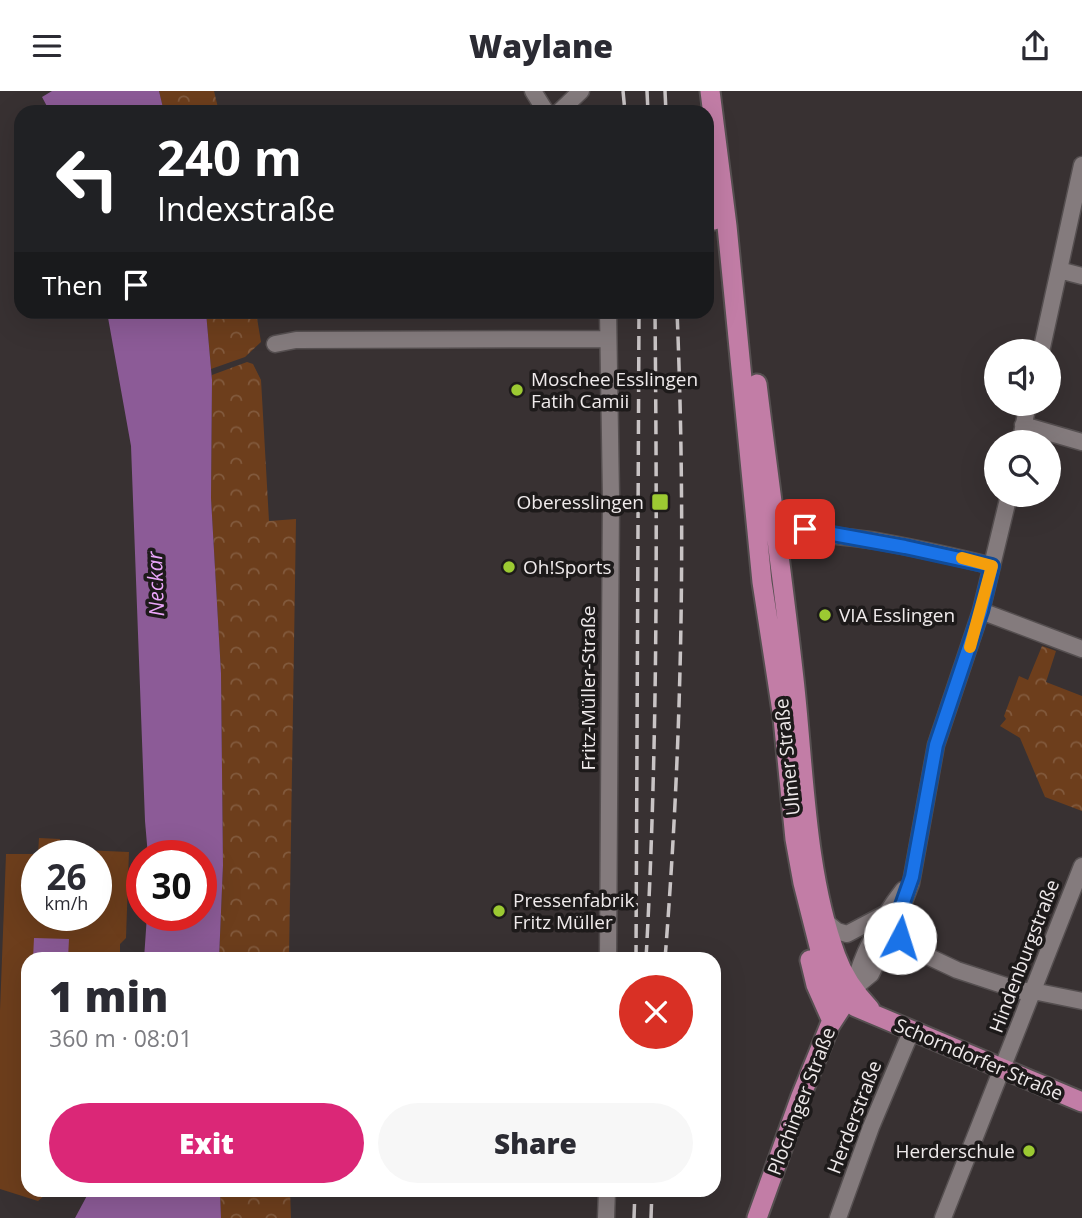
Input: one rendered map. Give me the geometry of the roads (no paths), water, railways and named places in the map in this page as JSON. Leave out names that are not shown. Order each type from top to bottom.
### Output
[{"type":"main road","name":"Ulmer Straße","points":[[721,91],[811,836],[826,922],[849,994]]},
{"type":"main road","name":"Ulmer Straße","points":[[714,123],[764,593],[783,718],[796,839],[803,883],[827,978],[849,994]]},
{"type":"main road","points":[[714,217],[734,309]]},
{"type":"main road","name":"Ulmer Straße","points":[[755,506],[776,537]]},
{"type":"main road","points":[[803,883],[803,915],[809,956],[816,985],[832,1021]]},
{"type":"main road","name":"Schorndorfer Straße","points":[[849,994],[876,1016],[1082,1102]]},
{"type":"main road","name":"Plochinger Straße","points":[[757,1218],[832,1021],[849,994]]},
{"type":"street","points":[[566,105],[581,91]]},
{"type":"street","points":[[1044,339],[1082,165]]},
{"type":"street","points":[[1059,270],[1082,276]]},
{"type":"street","name":"Fritz-Müller-Straße","points":[[608,319],[611,519],[608,952]]},
{"type":"street","points":[[275,344],[309,340],[608,337]]},
{"type":"street","points":[[1022,430],[1025,416]]},
{"type":"street","points":[[1023,425],[1082,442]]},
{"type":"street","name":"Plochinger Straße","points":[[849,994],[859,967],[890,919],[912,877],[936,745],[981,611],[1006,507]]},
{"type":"street","points":[[773,516],[788,526],[801,529],[892,544],[992,566]]},
{"type":"street","points":[[981,611],[1082,649]]},
{"type":"street","name":"Hindenburgstraße","points":[[943,1218],[1082,866]]},
{"type":"street","points":[[826,922],[837,931],[847,934],[890,919],[900,938],[911,949],[986,981],[1021,991],[1082,1001]]},
{"type":"street","name":"Herderstraße","points":[[838,1217],[871,1127],[911,1032]]},
{"type":"street","points":[[606,1218],[607,1197]]},
{"type":"water","points":[[52,91],[159,91],[162,105],[46,105],[42,97]]},
{"type":"water","name":"Neckar","points":[[108,319],[207,319],[212,380],[211,498],[221,673],[223,865],[219,952],[144,952],[146,931],[217,931],[217,840],[147,840],[131,446]]},
{"type":"water","points":[[34,938],[69,939],[68,952],[33,952]]},
{"type":"water","points":[[86,1197],[220,1197],[221,1218],[75,1218]]},
{"type":"railway","points":[[623,91],[624,105]]},
{"type":"railway","points":[[647,91],[648,105]]},
{"type":"railway","points":[[665,91],[666,105]]},
{"type":"railway","points":[[636,952],[639,319]]},
{"type":"railway","points":[[646,952],[655,716],[655,319]]},
{"type":"railway","points":[[666,952],[681,635],[677,319]]},
{"type":"railway","points":[[634,1218],[635,1197]]},
{"type":"railway","points":[[651,1218],[652,1197]]},
{"type":"place","name":"Moschee Esslingen Fatih Camii","points":[[517,390]]},
{"type":"place","name":"Oberesslingen","points":[[660,502]]},
{"type":"place","name":"Oh!Sports","points":[[509,567]]},
{"type":"place","name":"VIA Esslingen","points":[[825,615]]},
{"type":"place","name":"Pressenfabrik Fritz Müller","points":[[499,911]]},
{"type":"place","name":"Herderschule","points":[[1029,1151]]}]
